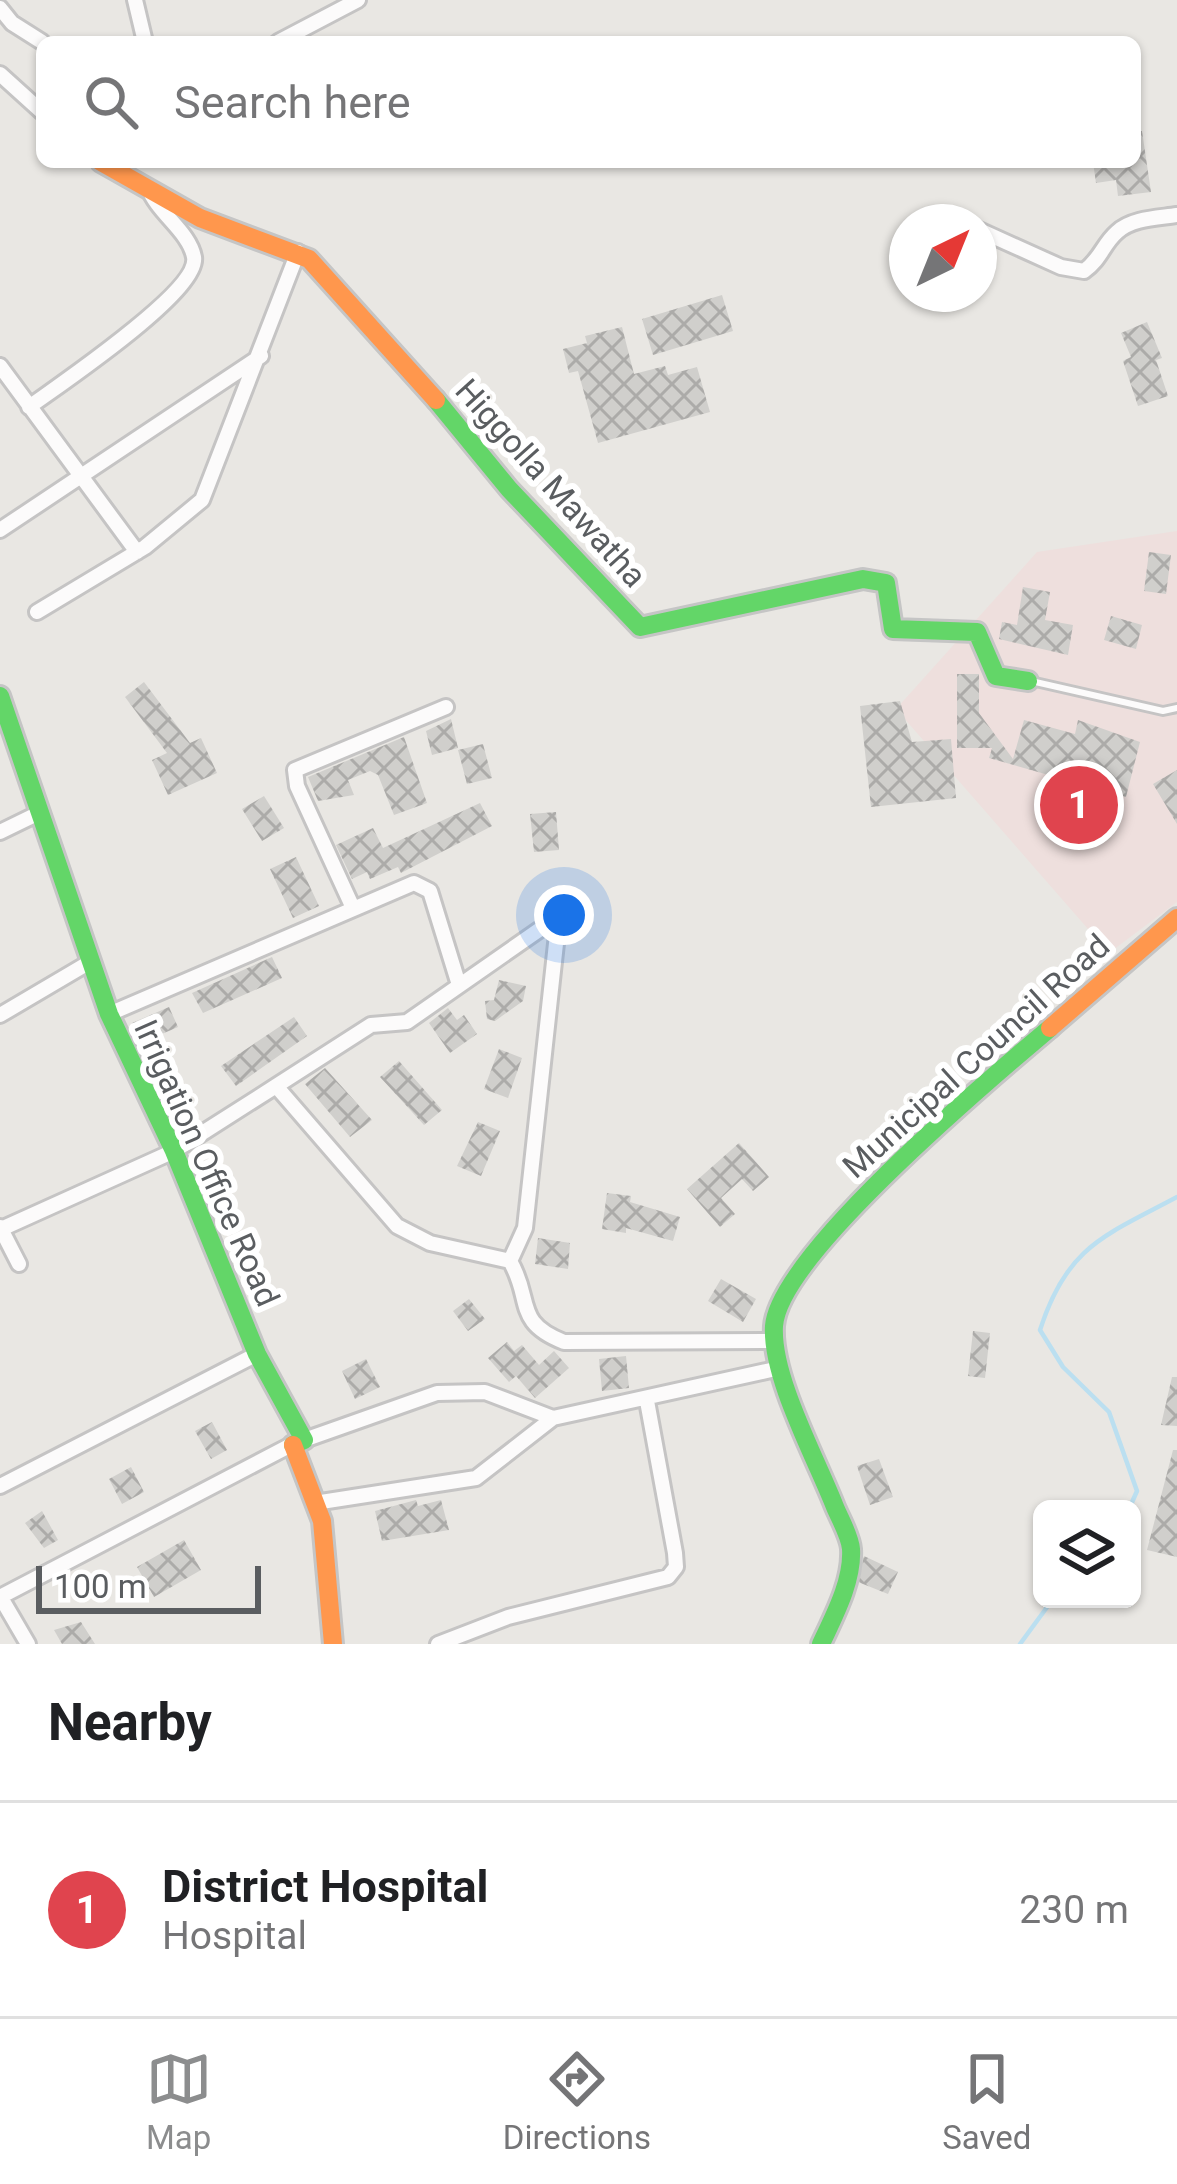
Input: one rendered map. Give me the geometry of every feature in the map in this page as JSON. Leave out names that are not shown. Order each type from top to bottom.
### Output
[{"type":"street","points":[[135,0],[144,36]]},
{"type":"street","points":[[289,36],[358,0]]},
{"type":"street","points":[[0,8],[12,23],[36,38]]},
{"type":"street","points":[[0,74],[36,107]]},
{"type":"street","name":"Higgolla Mawatha","points":[[124,168],[200,218],[298,252],[640,627],[863,579],[886,583],[893,628],[977,632],[996,676],[1028,681]]},
{"type":"street","points":[[29,407],[155,312],[189,278],[194,266],[190,248],[155,207],[148,188]]},
{"type":"street","points":[[997,238],[1061,267],[1084,271],[1101,260],[1114,233],[1134,222],[1177,215]]},
{"type":"street","points":[[37,612],[137,552],[202,500],[298,252]]},
{"type":"street","points":[[0,530],[261,356]]},
{"type":"street","points":[[0,366],[137,552]]},
{"type":"street","name":"Irrigation Office Road","points":[[0,696],[109,1014],[174,1151],[321,1502],[330,1550],[333,1644]]},
{"type":"street","points":[[353,908],[297,786],[295,770],[446,707]]},
{"type":"street","points":[[0,832],[39,813]]},
{"type":"street","points":[[109,1014],[414,883],[430,891],[459,985]]},
{"type":"street","points":[[20,1264],[0,1228],[174,1151],[371,1025],[406,1022],[559,916],[525,1228],[510,1261],[526,1314],[537,1331],[564,1342],[774,1341],[779,1368],[851,1548],[840,1604],[821,1644]]},
{"type":"street","name":"Municipal Council Road","points":[[774,1341],[774,1324],[785,1298],[844,1217],[949,1115],[1177,918]]},
{"type":"street","points":[[0,1015],[90,962]]},
{"type":"street","points":[[276,1086],[397,1226],[430,1243],[510,1261]]},
{"type":"street","points":[[0,1486],[257,1354]]},
{"type":"street","points":[[321,1502],[476,1478],[554,1418],[779,1368]]},
{"type":"street","points":[[28,1644],[0,1597],[298,1442],[437,1393],[485,1392],[554,1418]]},
{"type":"street","points":[[438,1644],[508,1617],[668,1577],[676,1567],[675,1553],[647,1401]]},
{"type":"lane","points":[[1028,681],[1163,711],[1177,708]]},
{"type":"shaded area","points":[[1177,531],[1177,902],[1109,953],[896,709],[1037,552]]},
{"type":"building","points":[[1142,131],[1151,192],[1118,196],[1116,180],[1096,183],[1094,168],[1141,168]]},
{"type":"building","points":[[722,295],[733,331],[653,355],[642,319]]},
{"type":"building","points":[[1147,322],[1162,358],[1156,360],[1168,396],[1138,406],[1123,361],[1131,357],[1121,333]]},
{"type":"building","points":[[622,327],[634,374],[665,366],[668,375],[697,367],[710,412],[598,443],[578,371],[569,373],[563,349],[587,343],[585,336]]},
{"type":"building","points":[[1149,552],[1171,555],[1166,594],[1144,591]]},
{"type":"building","points":[[1023,587],[1050,592],[1045,620],[1073,625],[1068,655],[999,639],[1002,622],[1017,625]]},
{"type":"building","points":[[1111,616],[1142,625],[1136,649],[1104,640]]},
{"type":"building","points":[[957,674],[979,674],[979,713],[1013,759],[1024,720],[1075,734],[1078,720],[1140,742],[1126,797],[989,758],[992,748],[957,748]]},
{"type":"building","points":[[144,682],[190,743],[201,738],[217,773],[168,795],[152,760],[167,753],[125,697]]},
{"type":"building","points":[[900,701],[912,742],[951,739],[956,798],[871,807],[860,706]]},
{"type":"building","points":[[451,719],[458,748],[432,755],[426,731]]},
{"type":"building","points":[[404,737],[427,803],[394,815],[378,775],[370,771],[348,780],[354,795],[318,801],[308,777]]},
{"type":"building","points":[[483,744],[492,778],[467,784],[458,750]]},
{"type":"building","points":[[1177,770],[1177,824],[1153,784]]},
{"type":"building","points":[[264,796],[284,828],[262,841],[242,809]]},
{"type":"building","points":[[480,803],[492,826],[401,873],[398,867],[370,879],[367,872],[352,879],[336,845],[373,828],[383,848]]},
{"type":"building","points":[[556,812],[559,850],[534,852],[530,814]]},
{"type":"building","points":[[296,857],[319,906],[293,918],[270,869]]},
{"type":"building","points":[[272,957],[282,978],[203,1013],[192,993]]},
{"type":"building","points":[[499,980],[526,986],[523,1001],[495,1021],[487,1019],[485,1001],[494,1000]]},
{"type":"building","points":[[169,1007],[178,1027],[141,1043],[132,1023]]},
{"type":"building","points":[[448,1008],[457,1020],[464,1015],[477,1034],[450,1053],[429,1023]]},
{"type":"building","points":[[294,1017],[307,1036],[236,1086],[221,1066]]},
{"type":"building","points":[[499,1049],[522,1058],[508,1098],[484,1089]]},
{"type":"building","points":[[399,1061],[442,1110],[424,1125],[380,1077]]},
{"type":"building","points":[[325,1068],[372,1120],[350,1137],[305,1084]]},
{"type":"building","points":[[478,1122],[500,1131],[481,1176],[457,1166]]},
{"type":"building","points":[[739,1143],[769,1177],[753,1191],[742,1179],[721,1198],[735,1214],[720,1227],[687,1189]]},
{"type":"building","points":[[607,1193],[631,1196],[630,1202],[680,1217],[673,1241],[626,1228],[626,1233],[602,1229]]},
{"type":"building","points":[[538,1238],[570,1243],[568,1269],[535,1264]]},
{"type":"building","points":[[721,1279],[756,1299],[743,1322],[708,1301]]},
{"type":"building","points":[[469,1299],[485,1319],[468,1331],[453,1311]]},
{"type":"building","points":[[973,1331],[990,1333],[985,1378],[968,1376]]},
{"type":"building","points":[[507,1342],[514,1351],[522,1345],[539,1365],[554,1351],[569,1368],[535,1398],[516,1376],[509,1382],[488,1358]]},
{"type":"building","points":[[626,1356],[629,1388],[602,1391],[599,1359]]},
{"type":"building","points":[[366,1359],[380,1387],[355,1399],[342,1371]]},
{"type":"building","points":[[1172,1377],[1177,1377],[1177,1426],[1161,1425]]},
{"type":"building","points":[[212,1422],[227,1450],[211,1459],[195,1431]]},
{"type":"building","points":[[1173,1450],[1177,1450],[1177,1557],[1147,1550]]},
{"type":"building","points":[[879,1459],[893,1497],[870,1505],[857,1466]]},
{"type":"building","points":[[131,1467],[144,1492],[122,1504],[109,1479]]},
{"type":"building","points":[[416,1500],[418,1506],[441,1500],[449,1530],[382,1541],[375,1511]]},
{"type":"building","points":[[42,1511],[58,1540],[44,1548],[25,1523]]},
{"type":"building","points":[[184,1540],[201,1570],[154,1597],[137,1567]]},
{"type":"building","points":[[864,1556],[898,1572],[888,1594],[858,1582]]},
{"type":"building","points":[[81,1622],[95,1644],[62,1644],[54,1630]]},
{"type":"waterway","points":[[1133,1500],[1137,1491],[1109,1412],[1063,1367],[1040,1330],[1076,1261],[1109,1234],[1177,1197]]},
{"type":"waterway","points":[[1020,1644],[1046,1608]]},
{"type":"traffic: fast","points":[[436,400],[509,489],[640,627],[863,579],[886,583],[893,629],[977,632],[996,676],[1028,681]]},
{"type":"traffic: fast","points":[[0,696],[109,1014],[174,1151],[257,1354],[304,1440],[293,1445]]},
{"type":"traffic: fast","points":[[821,1644],[846,1586],[851,1549],[780,1369],[774,1326],[785,1295],[811,1257],[892,1169],[1050,1028]]},
{"type":"traffic: slow","points":[[112,168],[200,218],[309,259],[436,400]]},
{"type":"traffic: slow","points":[[1050,1028],[1177,918]]},
{"type":"traffic: slow","points":[[293,1445],[322,1521],[333,1644]]},
{"type":"place","name":"District Hospital","points":[[1079,805]]}]
